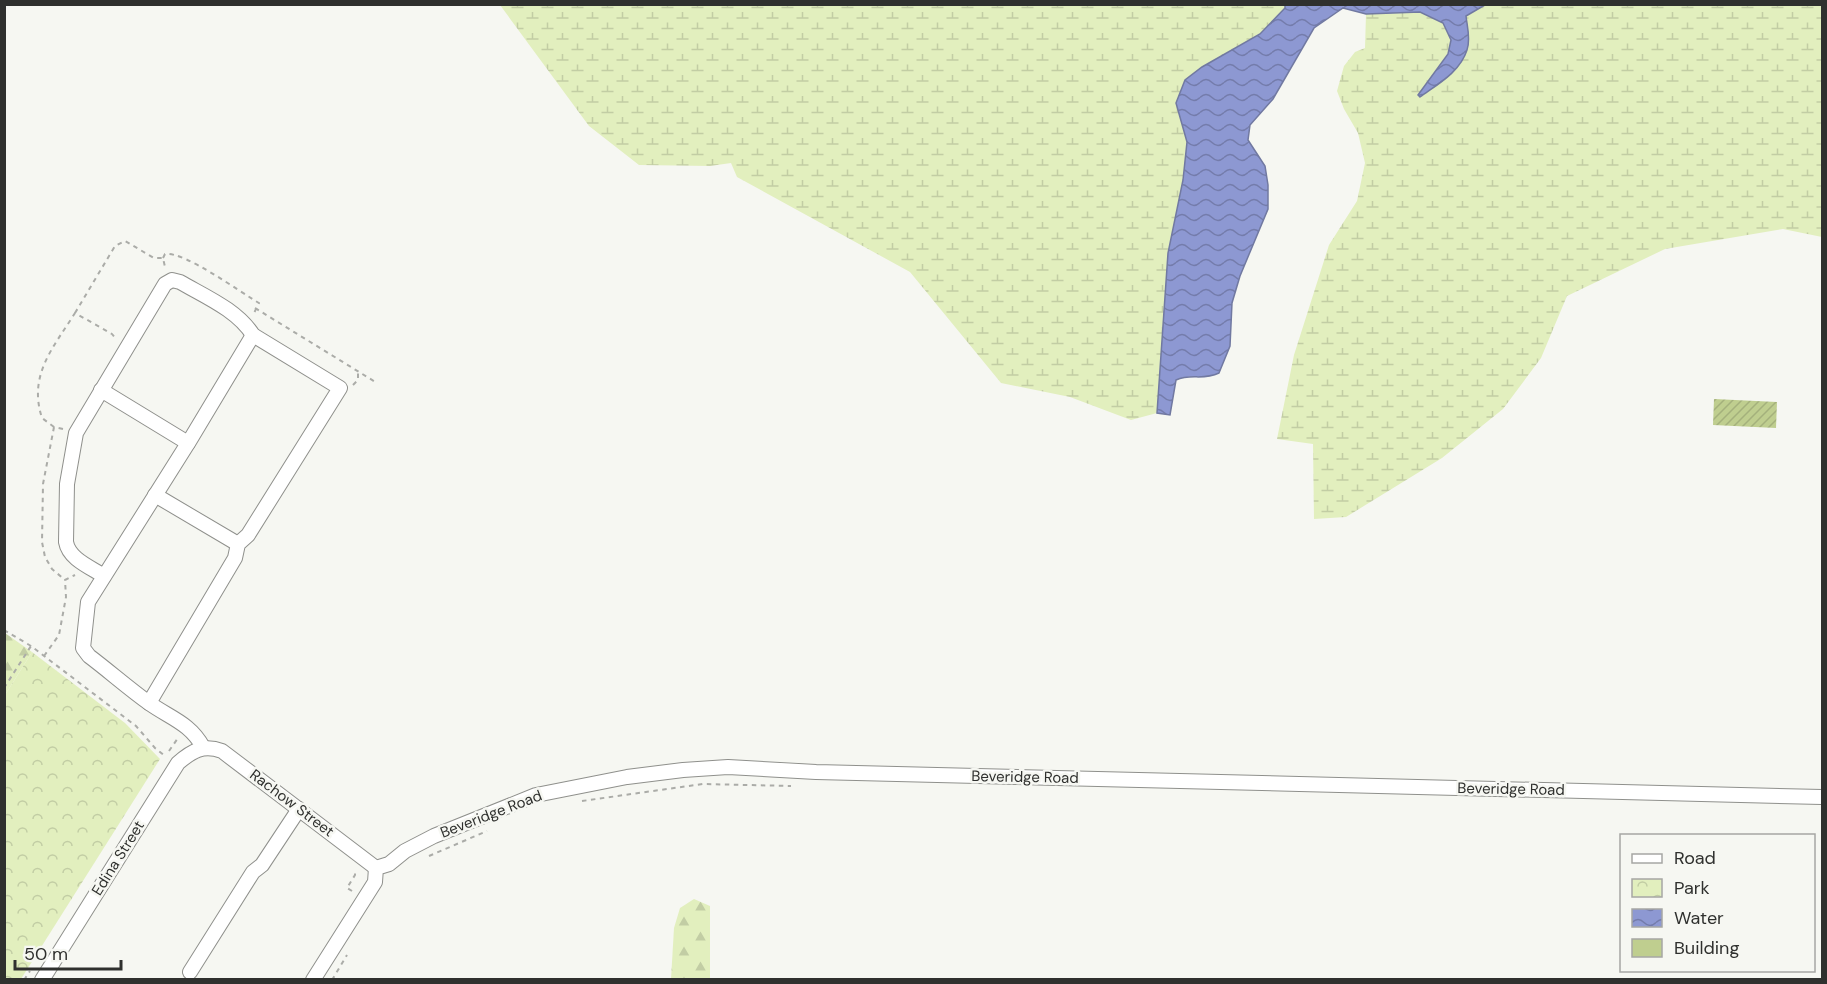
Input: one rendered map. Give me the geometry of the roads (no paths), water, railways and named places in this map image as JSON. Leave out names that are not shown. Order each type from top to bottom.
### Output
[{"type":"street","points":[[101,581],[67,550],[67,484],[76,433],[165,284],[172,280],[180,282],[230,312],[249,329],[340,388],[248,535],[238,544],[235,558],[149,703]]},
{"type":"street","points":[[203,747],[196,734],[149,703],[88,656],[83,648],[88,602],[188,444],[249,329]]},
{"type":"street","points":[[101,390],[188,444]]},
{"type":"street","points":[[155,495],[238,544]]},
{"type":"street","name":"Edina Street","points":[[42,980],[178,763],[191,751],[203,747]]},
{"type":"street","name":"Rachow Street","points":[[203,747],[213,747],[222,751],[376,868]]},
{"type":"street","name":"Beveridge Road","points":[[376,868],[388,864],[405,851],[434,836],[536,795],[627,777],[728,767],[816,772],[1822,797]]},
{"type":"street","points":[[190,972],[253,872],[262,864],[299,809]]},
{"type":"street","points":[[313,980],[375,882],[376,868]]},
{"type":"water","points":[[1285,5],[1485,5],[1466,16],[1469,37],[1464,58],[1448,77],[1420,97],[1418,95],[1448,54],[1451,40],[1443,23],[1420,12],[1366,14],[1343,8],[1314,28],[1273,99],[1250,125],[1248,140],[1265,166],[1268,209],[1240,276],[1232,303],[1230,346],[1219,373],[1176,380],[1170,415],[1157,413],[1168,253],[1183,180],[1187,142],[1176,103],[1185,80],[1202,67],[1260,34],[1285,8]]}]
